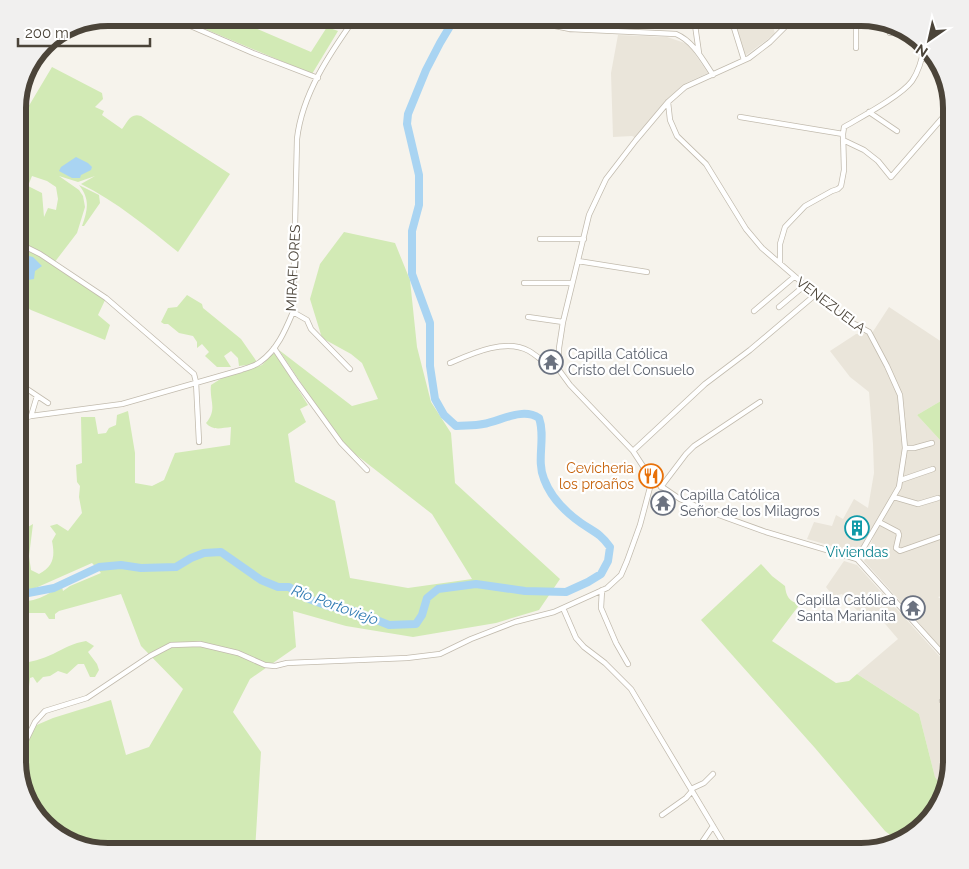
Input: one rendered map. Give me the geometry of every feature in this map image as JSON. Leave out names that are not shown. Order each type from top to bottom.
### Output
[{"type":"street","points":[[191,26],[318,78]]},
{"type":"street","name":"MIRAFLORES","points":[[26,418],[106,407],[241,370],[259,363],[274,348],[287,329],[293,312],[297,139],[302,114],[318,78],[350,26]]},
{"type":"street","points":[[555,26],[570,29],[676,34],[683,37],[699,53],[713,75]]},
{"type":"street","points":[[695,26],[699,53]]},
{"type":"street","points":[[733,26],[744,60]]},
{"type":"street","points":[[559,370],[559,348],[572,282],[589,216],[606,179],[668,102],[685,87],[749,58],[770,42],[785,26]]},
{"type":"street","points":[[856,26],[856,48]]},
{"type":"street","points":[[780,263],[780,244],[785,227],[805,206],[841,186],[844,170],[844,127],[870,112],[912,81],[919,65]]},
{"type":"street","name":"VENEZUELA","points":[[668,102],[670,120],[677,136],[706,164],[746,229],[762,248],[804,286],[847,320],[869,332],[888,366],[900,396],[905,448],[901,480],[894,498],[858,559]]},
{"type":"street","points":[[870,112],[897,131]]},
{"type":"street","points":[[740,117],[843,134]]},
{"type":"street","points":[[843,140],[864,150],[878,161],[891,177],[943,118]]},
{"type":"street","points":[[540,239],[584,239]]},
{"type":"street","points":[[26,247],[40,254],[106,298],[194,374],[199,442]]},
{"type":"street","points":[[578,261],[647,272]]},
{"type":"street","points":[[754,310],[794,277]]},
{"type":"street","points":[[524,283],[572,282]]},
{"type":"street","points":[[779,307],[804,286]]},
{"type":"street","points":[[633,451],[706,384],[815,295]]},
{"type":"street","points":[[293,312],[308,320],[311,329],[350,369]]},
{"type":"street","points":[[528,317],[563,322]]},
{"type":"street","points":[[450,363],[472,354],[507,345],[518,346],[530,352],[542,362],[559,370],[570,385],[633,451],[652,480],[661,487],[680,499],[705,510],[766,532],[858,559],[943,653]]},
{"type":"street","points":[[274,348],[340,443],[367,470]]},
{"type":"street","points":[[26,388],[48,403]]},
{"type":"street","points":[[31,416],[37,396]]},
{"type":"street","points":[[661,487],[694,446],[760,402]]},
{"type":"street","points":[[905,448],[914,448],[932,443]]},
{"type":"street","points":[[901,480],[933,469]]},
{"type":"street","points":[[26,741],[35,722],[45,711],[87,698],[150,656],[171,645],[200,644],[238,653],[265,665],[275,666],[287,663],[407,658],[440,654],[471,639],[515,622],[563,608],[607,588],[621,575],[640,526],[652,480]]},
{"type":"street","points":[[894,498],[918,504],[938,498]]},
{"type":"street","points":[[879,522],[898,533],[896,548],[900,551],[943,536]]},
{"type":"street","points":[[602,590],[601,608],[616,643],[628,664]]},
{"type":"street","points":[[563,608],[576,638],[631,689],[723,843]]},
{"type":"street","points":[[662,815],[686,798],[691,790],[713,774]]},
{"type":"street","points":[[702,843],[713,826]]},
{"type":"shaded area","points":[[737,26],[773,26],[775,34],[745,56]]},
{"type":"shaded area","points":[[618,35],[667,37],[688,44],[708,73],[686,83],[666,101],[637,138],[632,136],[613,137],[611,73]]},
{"type":"shaded area","points":[[889,307],[943,343],[943,400],[917,415],[940,440],[943,470],[943,595],[938,597],[943,600],[943,653],[916,619],[864,561],[878,525],[856,553],[807,539],[814,522],[832,526],[836,515],[843,519],[854,499],[868,508],[874,473],[869,392],[850,377],[830,351],[856,334],[872,333]]},
{"type":"shaded area","points":[[844,561],[857,565],[943,660],[943,761],[939,783],[935,777],[919,714],[857,674],[898,639],[875,612],[864,618],[842,594],[833,596],[826,587]]},
{"type":"green space","points":[[198,26],[251,26],[311,52],[327,27],[338,31],[312,74]]},
{"type":"green space","points":[[52,67],[102,93],[103,99],[95,107],[104,111],[102,115],[122,129],[131,117],[141,116],[230,174],[178,252],[119,207],[81,184],[95,176],[78,182],[59,176],[79,190],[83,196],[85,207],[77,233],[54,263],[106,298],[98,315],[110,325],[105,340],[26,307],[26,108]],"holes":[[[32,176],[47,181],[56,187],[58,199],[56,210],[48,208],[44,217],[42,193],[28,186]]]},
{"type":"green space","points":[[79,185],[99,195],[100,203],[84,226],[82,226],[87,204],[83,190]]},
{"type":"green space","points":[[344,232],[395,243],[410,280],[417,347],[431,402],[451,433],[455,483],[560,579],[539,610],[496,623],[413,637],[346,626],[293,611],[296,647],[250,679],[233,712],[261,752],[255,843],[108,843],[77,837],[50,819],[32,792],[26,766],[26,730],[53,718],[111,700],[126,755],[149,747],[183,689],[141,646],[121,594],[59,611],[55,614],[55,619],[49,619],[45,613],[26,613],[26,601],[36,599],[62,587],[63,591],[70,586],[101,573],[92,563],[31,590],[26,589],[26,528],[33,524],[29,556],[31,570],[39,574],[48,568],[53,556],[52,541],[56,534],[50,526],[57,524],[68,531],[82,513],[76,465],[82,463],[81,417],[95,417],[98,434],[106,433],[109,428],[116,425],[117,415],[128,411],[135,453],[135,483],[152,486],[164,480],[175,453],[230,445],[231,427],[214,428],[206,423],[212,413],[211,385],[222,378],[262,365],[272,354],[276,354],[308,405],[300,409],[306,422],[288,434],[295,482],[335,501],[350,578],[408,588],[472,579],[432,514],[341,443],[279,350],[352,406],[378,399],[362,363],[351,354],[322,338],[310,299],[320,264]]},
{"type":"green space","points":[[187,295],[202,304],[203,308],[241,339],[257,362],[255,364],[239,366],[238,358],[231,351],[224,356],[231,367],[217,367],[205,356],[209,352],[202,344],[197,348],[197,342],[193,336],[179,333],[168,324],[161,322],[168,308],[177,307]]},
{"type":"green space","points":[[943,400],[943,470],[940,440],[917,415]]},
{"type":"green space","points":[[761,564],[785,586],[787,596],[800,604],[772,641],[836,683],[849,681],[857,674],[919,714],[935,777],[939,783],[937,792],[919,819],[892,837],[885,831],[815,748],[701,620]]},
{"type":"green space","points":[[86,641],[94,646],[88,652],[99,670],[95,677],[90,677],[84,664],[78,664],[67,674],[58,671],[50,676],[43,677],[37,683],[33,677],[30,678],[26,704],[26,662],[41,659],[73,644]]},
{"type":"water","points":[[76,157],[88,163],[92,167],[91,170],[81,175],[80,178],[72,178],[59,171],[61,167]]},
{"type":"water","points":[[26,255],[33,257],[42,266],[35,271],[34,279],[26,279]]},
{"type":"waterway","name":"Río Portoviejo","points":[[26,593],[54,588],[99,567],[121,565],[141,568],[176,567],[204,553],[221,552],[261,580],[278,587],[289,587],[309,599],[328,606],[354,611],[389,625],[416,624],[422,615],[427,598],[438,589],[476,584],[525,591],[566,592],[601,574],[608,561],[610,547],[600,536],[564,509],[550,492],[542,472],[542,433],[539,418],[532,415],[519,414],[483,424],[456,426],[444,415],[435,399],[430,366],[430,323],[412,274],[412,231],[419,205],[419,175],[407,124],[408,114],[426,70],[450,26]]},
{"type":"place","name":"Capilla Católica Cristo del Consuelo","points":[[551,362]]},
{"type":"place","name":"Cevicheria los proaños","points":[[651,476]]},
{"type":"place","name":"Capilla Católica Señor de los Milagros","points":[[663,503]]},
{"type":"place","name":"Viviendas","points":[[857,528]]},
{"type":"place","name":"Capilla Católica Santa Marianita","points":[[913,608]]}]
